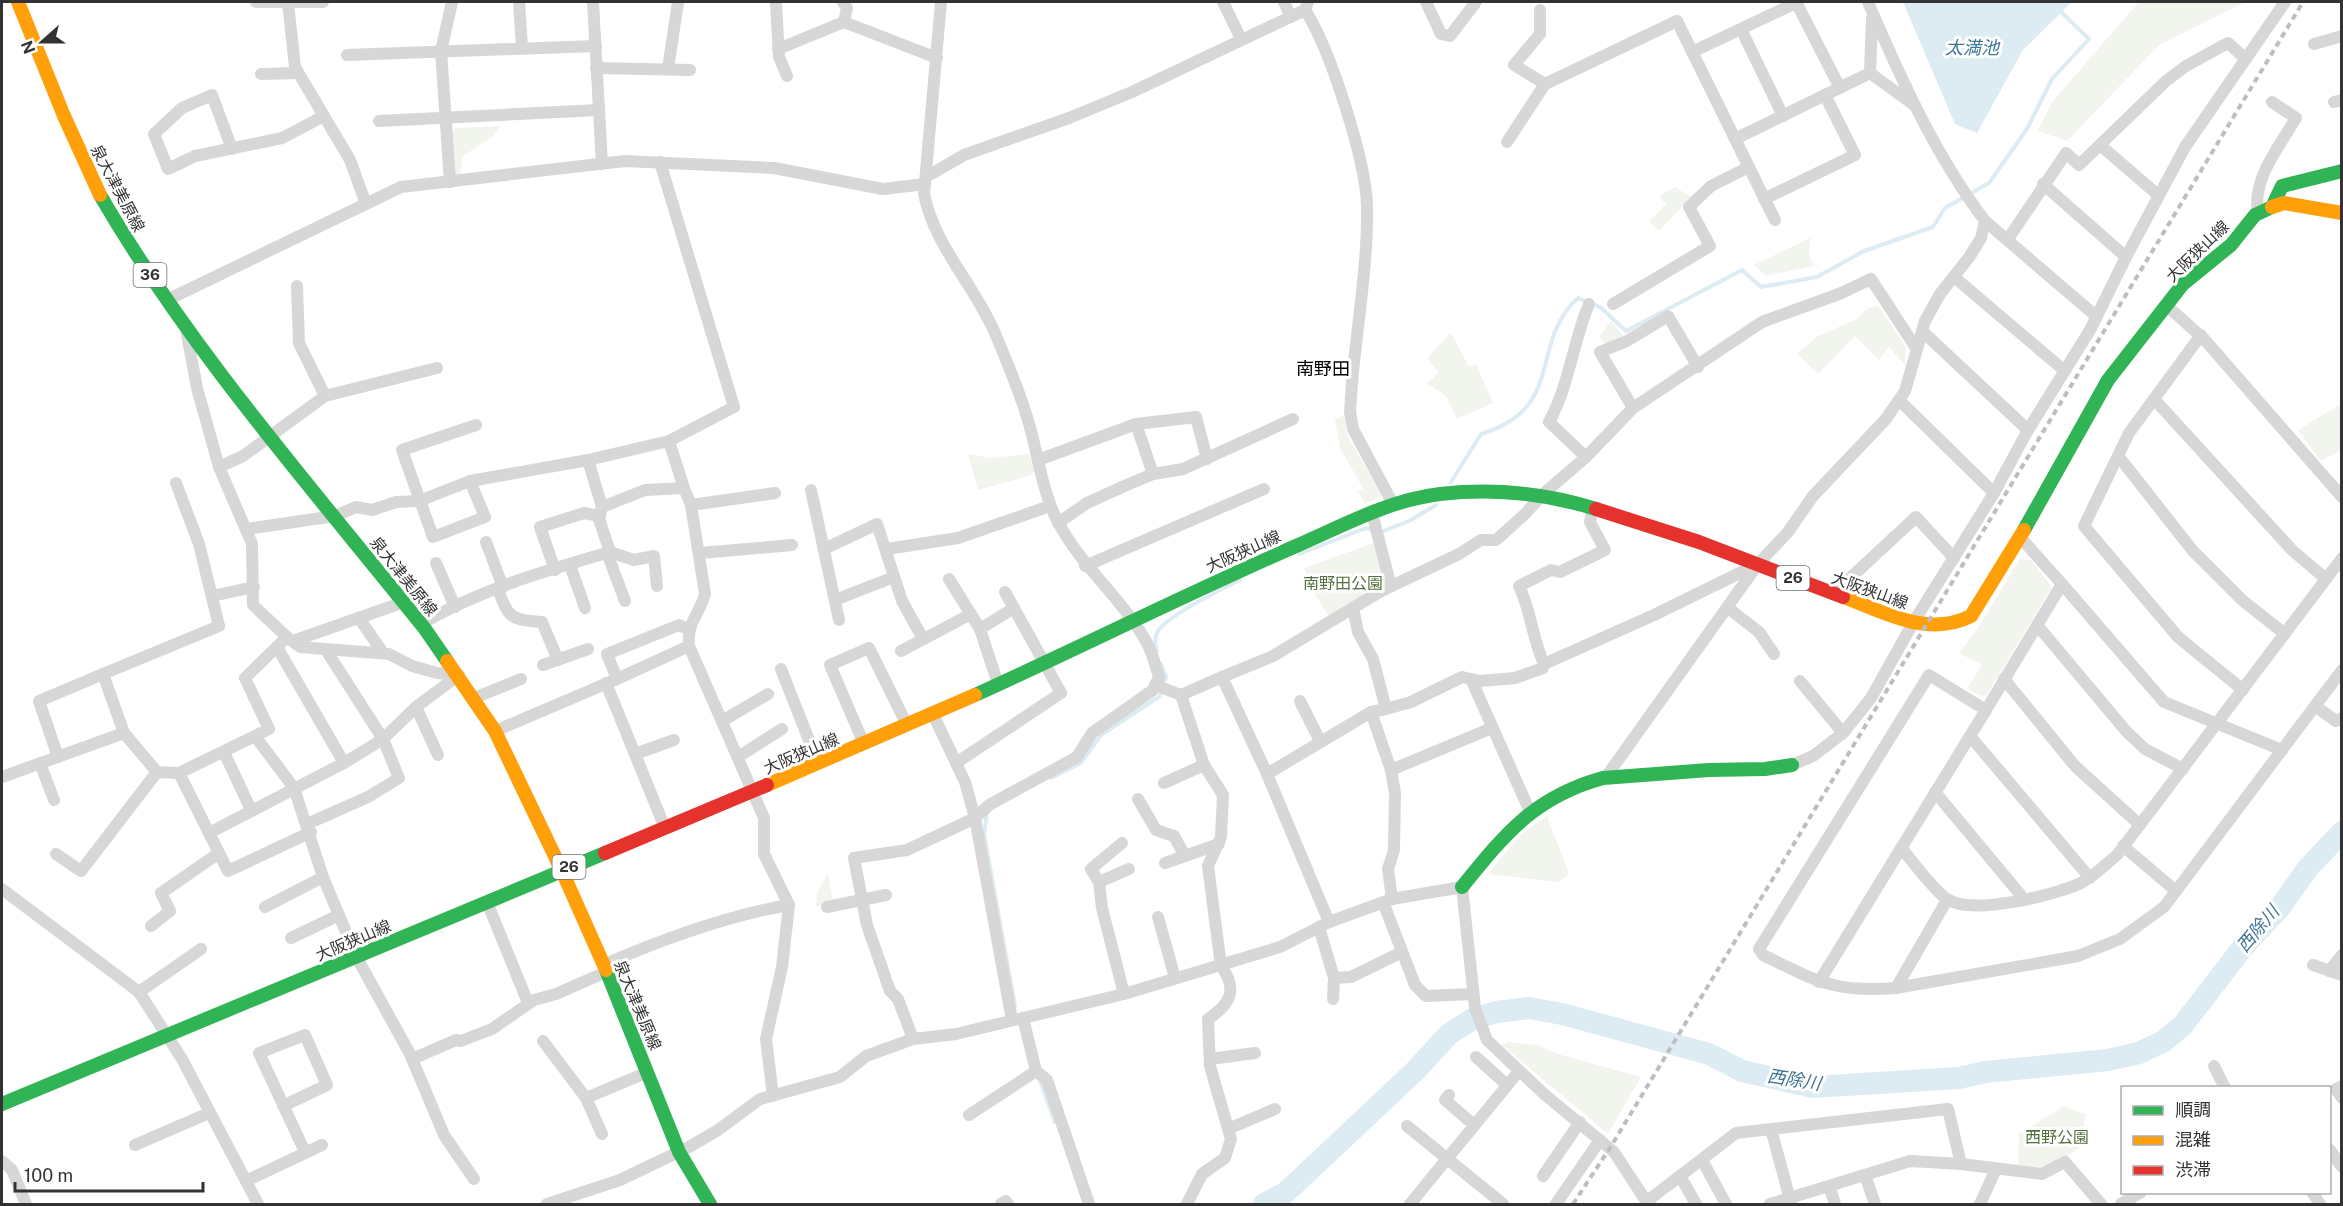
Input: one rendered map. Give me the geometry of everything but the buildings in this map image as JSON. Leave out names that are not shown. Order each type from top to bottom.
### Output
[{"type":"main road","name":"泉大津美原線","points":[[18,2],[64,116],[98,192],[167,300],[270,435],[422,624],[459,675],[495,731],[562,871],[605,968],[679,1152],[710,1204]]},
{"type":"main road","points":[[2272,207],[2282,186],[2342,171]]},
{"type":"main road","points":[[2272,207],[2284,202],[2341,215]]},
{"type":"main road","name":"大阪狭山線","points":[[2,1104],[864,744],[1045,663],[1209,584],[1394,504],[1439,494],[1504,490],[1565,499],[1758,564],[1913,623],[1930,627],[1961,622],[1971,616],[2020,537],[2108,380],[2183,284],[2230,245],[2258,213],[2272,207]]},
{"type":"main road","points":[[1462,887],[1506,833],[1563,792],[1606,777],[1708,770],[1765,769],[1792,765]]},
{"type":"street","points":[[256,2],[323,2]]},
{"type":"street","points":[[450,182],[441,51],[452,2]]},
{"type":"street","points":[[519,2],[522,47]]},
{"type":"street","points":[[593,2],[602,164]]},
{"type":"street","points":[[668,69],[678,2]]},
{"type":"street","points":[[843,2],[847,8],[844,22]]},
{"type":"street","points":[[914,1039],[898,999],[890,991],[867,924],[854,858],[907,850],[975,818],[989,805],[1077,757],[1092,734],[1153,690],[1159,677],[1149,647],[1132,622],[1086,566],[1058,523],[1050,506],[1027,416],[993,329],[940,242],[929,214],[924,194],[941,2]]},
{"type":"street","points":[[1223,2],[1241,39]]},
{"type":"street","points":[[1284,2],[1291,17]]},
{"type":"street","points":[[1426,2],[1441,34],[1450,36],[1476,2]]},
{"type":"street","points":[[1692,52],[1797,2],[1840,88]]},
{"type":"street","points":[[1792,765],[1813,756],[1843,733],[1870,698],[2097,317],[2158,195],[2212,104],[2285,2]]},
{"type":"street","points":[[288,3],[295,67],[350,160],[366,204]]},
{"type":"street","points":[[776,4],[778,49],[787,76]]},
{"type":"street","points":[[167,300],[401,187],[602,164],[660,162],[774,168],[883,189],[926,181],[964,155],[1069,118],[1132,92],[1291,17],[1306,6],[1348,117],[1367,203],[1350,412],[1353,429],[1394,504]]},
{"type":"street","points":[[1870,7],[1870,73]]},
{"type":"street","points":[[1870,7],[1917,107],[1965,192],[1985,221],[2097,317]]},
{"type":"street","points":[[1540,10],[1540,34],[1514,65],[1545,84]]},
{"type":"street","points":[[1507,142],[1545,84],[1677,21],[1775,220]]},
{"type":"street","points":[[778,49],[844,22],[937,58]]},
{"type":"street","points":[[1741,29],[1783,116]]},
{"type":"street","points":[[2314,44],[2342,36]]},
{"type":"street","points":[[2008,239],[2066,153],[2079,165],[2166,81],[2191,62],[2228,43],[2246,58]]},
{"type":"street","points":[[347,55],[596,46]]},
{"type":"street","points":[[596,69],[690,70]]},
{"type":"street","points":[[261,74],[298,73]]},
{"type":"street","points":[[1735,139],[1870,73]]},
{"type":"street","points":[[1870,73],[1917,107]]},
{"type":"street","points":[[232,149],[212,95],[182,108],[154,134],[168,169],[195,156],[232,149],[282,138],[324,116]]},
{"type":"street","points":[[1764,199],[1855,155],[1825,96]]},
{"type":"street","points":[[2258,213],[2256,198],[2259,182],[2296,118],[2272,102]]},
{"type":"street","points":[[379,121],[599,110]]},
{"type":"street","points":[[2100,145],[2158,195]]},
{"type":"street","points":[[246,529],[335,516],[356,507],[372,510],[396,502],[419,501],[470,481],[588,460],[669,441],[734,407],[660,162]]},
{"type":"street","points":[[1613,304],[1710,246],[1689,207],[1711,186],[1749,167]]},
{"type":"street","points":[[2043,184],[2126,257]]},
{"type":"street","points":[[1606,777],[1758,564],[1788,532],[1813,496],[1885,420],[1899,400],[1905,391],[1922,331],[1940,294],[1981,238],[1985,221]]},
{"type":"street","points":[[1954,277],[2065,371]]},
{"type":"street","points":[[1155,685],[1181,695],[1273,656],[1382,591],[1460,554],[1481,540],[1496,540],[1542,495],[1586,457],[1633,408],[1698,367],[1762,322],[1839,294],[1871,279],[1916,348]]},
{"type":"street","points":[[297,286],[299,343],[325,396]]},
{"type":"street","points":[[1586,457],[1549,422],[1558,406],[1578,331],[1589,304]]},
{"type":"street","points":[[2167,306],[2200,335],[2342,497]]},
{"type":"street","points":[[1633,408],[1600,352],[1627,341],[1668,316],[1698,367]]},
{"type":"street","points":[[184,321],[197,388],[219,467],[252,543],[253,605],[300,647],[383,653],[412,666],[436,673],[459,675]]},
{"type":"street","points":[[1922,331],[2028,430]]},
{"type":"street","points":[[2200,335],[2129,433],[2084,526],[2178,637],[2243,690]]},
{"type":"street","points":[[219,467],[243,456],[325,396],[437,368]]},
{"type":"street","points":[[2154,399],[2292,550],[2326,579]]},
{"type":"street","points":[[1899,400],[1994,493]]},
{"type":"street","points":[[1038,460],[1136,424],[1196,417],[1207,459]]},
{"type":"street","points":[[1058,523],[1088,503],[1153,474],[1183,469],[1293,418]]},
{"type":"street","points":[[1136,424],[1153,474]]},
{"type":"street","points":[[470,481],[484,517],[433,537],[402,450],[476,425]]},
{"type":"street","points":[[669,441],[691,505],[705,594],[701,607],[688,629],[689,646],[764,818],[764,854],[789,905],[782,966],[766,1039],[773,1095]]},
{"type":"street","points":[[2119,457],[2193,551],[2242,600],[2285,634]]},
{"type":"street","points":[[588,460],[601,511],[599,519],[625,601]]},
{"type":"street","points":[[58,757],[39,701],[219,626],[200,544],[176,483]]},
{"type":"street","points":[[555,570],[540,527],[584,513],[601,511],[645,490],[684,488]]},
{"type":"street","points":[[1086,566],[1264,489]]},
{"type":"street","points":[[811,490],[839,620]]},
{"type":"street","points":[[691,505],[775,493]]},
{"type":"street","points":[[887,549],[958,538],[1050,506]]},
{"type":"street","points":[[1544,664],[1537,648],[1526,600],[1519,586],[1551,570],[1560,572],[1605,550],[1590,522],[1593,508]]},
{"type":"street","points":[[1372,513],[1389,579],[1382,591]]},
{"type":"street","points":[[1833,594],[1916,517],[1954,558]]},
{"type":"street","points":[[824,549],[878,524],[902,601],[923,639]]},
{"type":"street","points":[[2020,537],[2164,702],[2282,750]]},
{"type":"street","points":[[486,542],[507,613],[515,620],[542,622],[558,660]]},
{"type":"street","points":[[700,553],[792,545]]},
{"type":"street","points":[[422,624],[500,588],[608,552],[634,560],[654,556],[657,586]]},
{"type":"street","points":[[1901,848],[1947,900],[1982,905],[2024,899],[2065,889],[2090,878],[2123,846],[2140,825],[2342,558]]},
{"type":"street","points":[[436,563],[455,607]]},
{"type":"street","points":[[1267,774],[1371,712],[1411,702],[1462,677],[1471,679],[1515,678],[1543,668],[1544,664],[1654,615],[1758,564]]},
{"type":"street","points":[[570,565],[585,608]]},
{"type":"street","points":[[835,600],[894,577]]},
{"type":"street","points":[[949,579],[980,629],[998,684]]},
{"type":"street","points":[[1819,982],[2062,584]]},
{"type":"street","points":[[212,596],[254,587]]},
{"type":"street","points":[[956,763],[1062,693],[1005,592]]},
{"type":"street","points":[[103,674],[124,733],[157,772],[179,773],[269,729],[245,678],[277,647],[290,639],[404,602]]},
{"type":"street","points":[[980,629],[1014,608]]},
{"type":"street","points":[[1353,608],[1359,632],[1373,659],[1380,680],[1386,709]]},
{"type":"street","points":[[1728,608],[1759,633],[1774,654]]},
{"type":"street","points":[[901,651],[971,614]]},
{"type":"street","points":[[359,618],[383,653]]},
{"type":"street","points":[[2037,625],[2126,731],[2145,749],[2183,769]]},
{"type":"street","points":[[665,828],[635,754],[612,681],[607,654],[679,626],[688,629]]},
{"type":"street","points":[[495,731],[689,646]]},
{"type":"street","points":[[277,647],[344,763]]},
{"type":"street","points":[[864,744],[830,665],[869,648],[907,725]]},
{"type":"street","points":[[543,665],[588,649]]},
{"type":"street","points":[[179,773],[228,872],[399,778],[383,739],[326,650]]},
{"type":"street","points":[[781,669],[819,763]]},
{"type":"street","points":[[1986,710],[1929,675],[1920,686],[1759,949],[1763,955],[1836,988],[1866,991],[1896,988],[2078,956],[2120,939],[2164,907],[2342,670]]},
{"type":"street","points":[[209,833],[344,763],[383,739],[416,707],[459,675]]},
{"type":"street","points":[[1222,677],[1267,774],[1324,924],[1334,978],[1334,999]]},
{"type":"street","points":[[474,698],[521,679]]},
{"type":"street","points":[[1471,679],[1531,814]]},
{"type":"street","points":[[2004,679],[2075,766],[2140,825]]},
{"type":"street","points":[[1800,681],[1843,733]]},
{"type":"street","points":[[722,721],[768,694]]},
{"type":"street","points":[[1181,695],[1204,765],[1224,795],[1219,844],[1208,866],[1221,966],[1229,978],[1230,996],[1225,1008],[1209,1019],[1210,1059],[1231,1139],[1225,1158],[1202,1174],[1187,1204]]},
{"type":"street","points":[[1300,701],[1320,741]]},
{"type":"street","points":[[2315,706],[2336,721],[2342,718]]},
{"type":"street","points":[[416,707],[438,755]]},
{"type":"street","points":[[1371,712],[1391,770],[1395,792],[1394,850],[1388,869],[1387,901],[1402,952],[1415,985],[1426,996],[1473,994]]},
{"type":"street","points":[[933,714],[956,763],[975,818],[1018,1019],[1036,1071],[1047,1080],[1087,1203]]},
{"type":"street","points":[[1391,770],[1492,728]]},
{"type":"street","points":[[738,757],[782,729]]},
{"type":"street","points":[[2,777],[124,733]]},
{"type":"street","points":[[255,736],[294,788],[309,828],[323,877],[356,956],[412,1059],[444,1135],[474,1179]]},
{"type":"street","points":[[1970,736],[2090,878]]},
{"type":"street","points":[[635,754],[674,740]]},
{"type":"street","points":[[224,752],[251,810]]},
{"type":"street","points":[[40,763],[54,800]]},
{"type":"street","points":[[1164,783],[1204,765]]},
{"type":"street","points":[[57,854],[81,871],[157,772]]},
{"type":"street","points":[[1935,792],[2024,899]]},
{"type":"street","points":[[1138,799],[1156,830],[1174,836],[1185,856]]},
{"type":"street","points":[[1122,843],[1091,869],[1099,882],[1102,908],[1124,994]]},
{"type":"street","points":[[1165,862],[1219,844]]},
{"type":"street","points":[[2123,846],[2176,891]]},
{"type":"street","points":[[151,926],[170,911],[161,893],[219,853]]},
{"type":"street","points":[[1099,882],[1129,869]]},
{"type":"street","points":[[265,907],[323,877]]},
{"type":"street","points":[[547,1204],[620,1180],[679,1152],[718,1130],[760,1099],[840,1077],[866,1056],[914,1039],[956,1034],[1124,994],[1280,947],[1324,924],[1387,901],[1462,887],[1475,1008],[1487,1040],[1614,1152],[1647,1203],[1736,1132],[1948,1110],[1961,1164]]},
{"type":"street","points":[[2,889],[139,992],[168,1035],[258,1204]]},
{"type":"street","points":[[827,907],[886,895]]},
{"type":"street","points":[[1896,988],[1947,900]]},
{"type":"street","points":[[487,902],[528,1003]]},
{"type":"street","points":[[412,1059],[456,1040],[461,1041],[492,1029],[528,1003],[658,941],[757,910],[789,905]]},
{"type":"street","points":[[291,938],[339,915]]},
{"type":"street","points":[[1158,917],[1175,978]]},
{"type":"street","points":[[139,992],[201,950]]},
{"type":"street","points":[[1334,978],[1351,976],[1402,952]]},
{"type":"street","points":[[2313,965],[2335,973],[2342,955]]},
{"type":"street","points":[[283,1106],[327,1085],[304,1035],[259,1053],[283,1106],[305,1152]]},
{"type":"street","points":[[543,1041],[586,1098],[602,1134]]},
{"type":"street","points":[[1210,1059],[1255,1053]]},
{"type":"street","points":[[1476,1057],[1508,1085]]},
{"type":"street","points":[[2214,1066],[2224,1086]]},
{"type":"street","points":[[969,1114],[1036,1071]]},
{"type":"street","points":[[1410,1204],[1520,1071]]},
{"type":"street","points":[[586,1098],[648,1072]]},
{"type":"street","points":[[1449,1095],[1445,1100],[1474,1125]]},
{"type":"street","points":[[1228,1129],[1275,1109]]},
{"type":"street","points":[[135,1145],[209,1113]]},
{"type":"street","points":[[1543,1176],[1580,1122]]},
{"type":"street","points":[[1407,1126],[1503,1204]]},
{"type":"street","points":[[1771,1130],[1790,1202]]},
{"type":"street","points":[[1556,1204],[1600,1140]]},
{"type":"street","points":[[246,1181],[322,1145]]},
{"type":"street","points":[[2331,1151],[2342,1167]]},
{"type":"street","points":[[1702,1160],[1726,1204]]},
{"type":"street","points":[[2,1161],[12,1170],[26,1204]]},
{"type":"street","points":[[1770,1204],[1790,1202],[1829,1186],[1910,1161],[1961,1164],[2042,1174],[2065,1162],[2101,1204]]},
{"type":"street","points":[[1980,1204],[1996,1169]]},
{"type":"street","points":[[1865,1175],[1875,1204]]},
{"type":"street","points":[[1680,1176],[1696,1204]]},
{"type":"street","points":[[1829,1186],[1835,1204]]},
{"type":"street","points":[[2121,1204],[2138,1194]]},
{"type":"street","points":[[1001,1204],[1006,1201],[1008,1204]]},
{"type":"green space","points":[[2139,2],[2245,2],[2159,45],[2067,141],[2038,131],[2052,102]]},
{"type":"green space","points":[[500,126],[491,138],[463,156],[460,176],[453,175],[450,132],[456,128]]},
{"type":"green space","points":[[1675,187],[1691,197],[1659,231],[1649,222],[1666,204],[1659,196]]},
{"type":"green space","points":[[1810,238],[1809,255],[1814,266],[1766,276],[1754,265]]},
{"type":"green space","points":[[1878,305],[1906,347],[1905,365],[1889,347],[1879,360],[1855,336],[1818,374],[1797,354],[1818,336],[1857,319],[1867,309]]},
{"type":"green space","points":[[1611,321],[1625,338],[1605,344],[1599,337]]},
{"type":"green space","points":[[1451,333],[1469,367],[1476,364],[1493,403],[1457,419],[1446,396],[1427,383],[1439,373],[1427,358]]},
{"type":"green space","points":[[2341,404],[2341,450],[2321,461],[2298,430]]},
{"type":"green space","points":[[1344,415],[1347,435],[1382,496],[1365,504],[1358,492],[1363,488],[1340,448],[1335,420]]},
{"type":"green space","points":[[968,454],[990,458],[1029,454],[1035,470],[1031,475],[978,490]]},
{"type":"green space","name":"南野田公園","points":[[1379,541],[1389,579],[1330,618],[1316,596],[1304,568]]},
{"type":"green space","points":[[2020,559],[2031,560],[2052,587],[1987,694],[1981,696],[1967,689],[1982,665],[1959,653],[1978,628]]},
{"type":"green space","points":[[1547,816],[1569,874],[1559,882],[1488,874],[1521,834]]},
{"type":"green space","points":[[828,874],[833,901],[816,907],[817,893]]},
{"type":"green space","points":[[1508,1042],[1537,1045],[1561,1055],[1641,1077],[1608,1134],[1502,1045]]},
{"type":"green space","name":"西野公園","points":[[2064,1106],[2085,1114],[2082,1145],[2052,1165],[2037,1168],[2018,1166],[2019,1134]]},
{"type":"water","name":"太満池","points":[[1903,2],[2072,2],[2023,50],[1977,133],[1955,124]]},
{"type":"waterway","points":[[1451,482],[1481,434],[1508,423],[1525,408],[1536,391],[1554,335],[1563,316],[1578,298],[1600,307],[1626,331],[1742,270],[1761,287],[1817,277],[1864,251],[1933,227],[1945,208],[1989,183],[2027,129],[2052,79],[2089,39],[2061,12]]},
{"type":"waterway","points":[[1381,532],[1409,521],[1436,505]]},
{"type":"waterway","points":[[1299,554],[1366,528],[1373,530]]},
{"type":"waterway","points":[[1157,651],[1155,644],[1157,633],[1170,620],[1194,604],[1240,580]]},
{"type":"waterway","points":[[1051,778],[1081,763],[1101,735],[1160,696],[1166,677],[1161,664]]},
{"type":"waterway","points":[[987,813],[984,834],[1015,1006]]},
{"type":"waterway","name":"西除川","points":[[1264,1204],[1285,1193],[1297,1182],[1416,1070],[1449,1034],[1471,1020],[1496,1012],[1529,1008],[1562,1014],[1709,1054],[1742,1071],[1813,1087],[1959,1078],[1985,1072],[2108,1060],[2139,1053],[2164,1041],[2183,1025],[2243,947],[2281,906],[2308,868],[2342,832]]},
{"type":"waterway","points":[[1039,1078],[1055,1122]]},
{"type":"railway","points":[[1573,1204],[1610,1148],[2303,2]]},
{"type":"traffic: fast","points":[[2024,530],[2108,380],[2183,284],[2231,245],[2255,215],[2272,207],[2282,186],[2342,171]]},
{"type":"traffic: fast","points":[[100,195],[173,309],[213,364],[425,629],[447,661]]},
{"type":"traffic: fast","points":[[975,695],[1256,564],[1366,515],[1402,502],[1440,494],[1500,492],[1558,499],[1596,509]]},
{"type":"traffic: fast","points":[[1462,887],[1492,850],[1523,820],[1539,807],[1579,786],[1603,778],[1709,770],[1765,769],[1792,765]]},
{"type":"traffic: fast","points":[[2,1104],[605,853]]},
{"type":"traffic: fast","points":[[606,970],[679,1152],[710,1204]]},
{"type":"traffic: slow","points":[[18,2],[64,116],[100,195]]},
{"type":"traffic: slow","points":[[2272,207],[2284,203],[2342,213]]},
{"type":"traffic: slow","points":[[1843,597],[1890,615],[1922,624],[1955,622],[1971,616],[2024,530]]},
{"type":"traffic: slow","points":[[447,661],[495,731],[606,970]]},
{"type":"traffic: slow","points":[[767,785],[975,695]]},
{"type":"traffic: jam","points":[[1596,509],[1699,542],[1843,597]]},
{"type":"traffic: jam","points":[[605,853],[767,785]]},
{"type":"district","name":"南野田","points":[[1323,369]]}]
